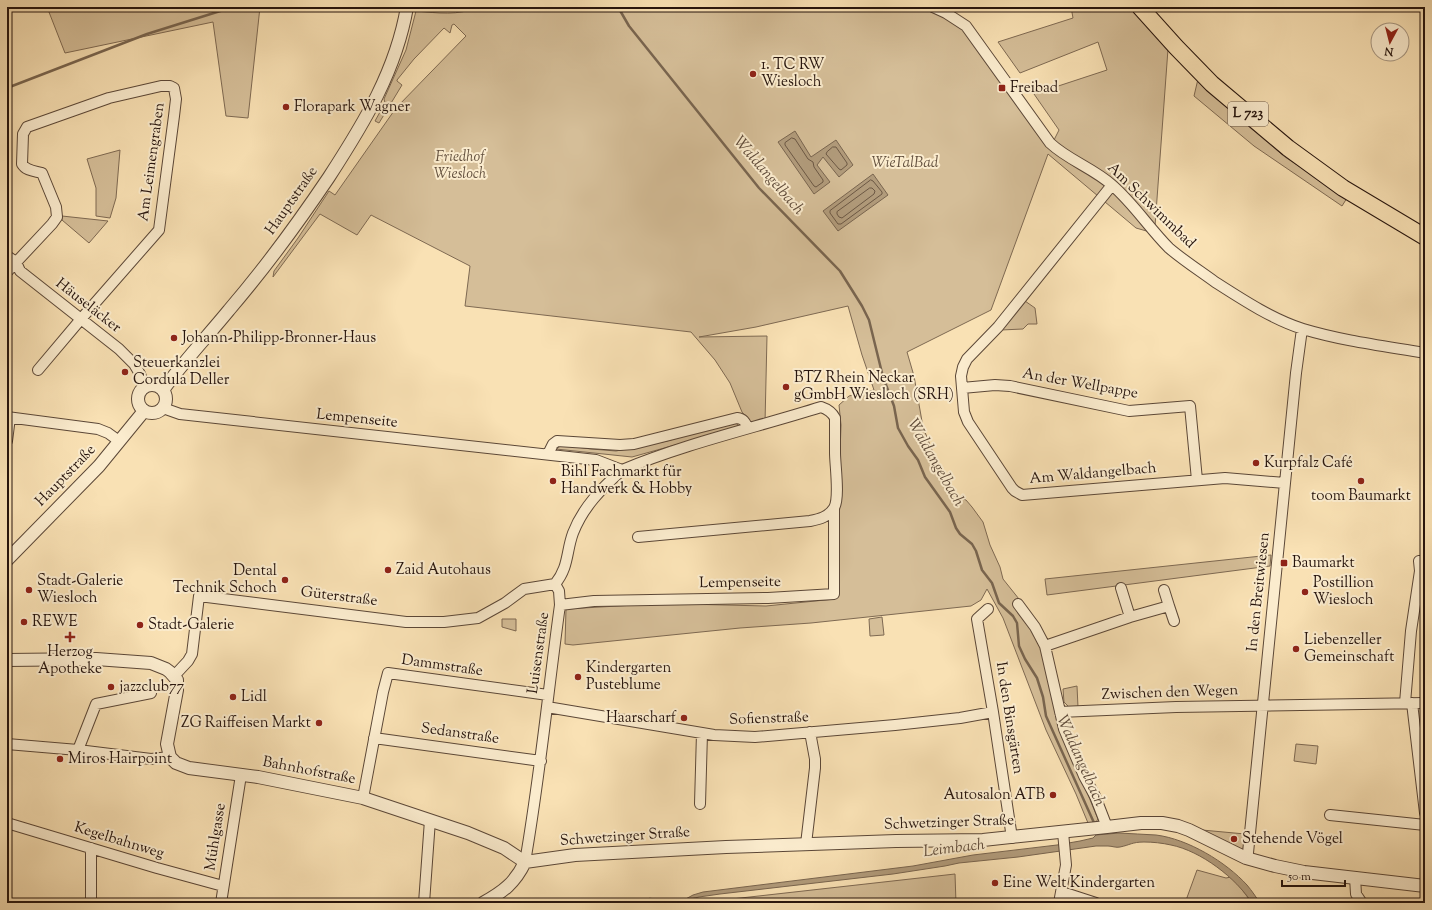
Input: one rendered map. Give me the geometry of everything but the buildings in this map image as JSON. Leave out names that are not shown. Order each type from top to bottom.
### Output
[{"type":"main road","name":"L 723","points":[[1140,7],[1212,84],[1288,148],[1343,188],[1425,237]]},
{"type":"street","name":"Hauptstraße","points":[[163,390],[259,275],[308,209],[352,141],[370,112],[383,85],[394,57],[408,7]]},
{"type":"street","name":"Am Schwimmbad","points":[[933,7],[946,13],[966,26],[1050,143],[1061,152],[1099,174],[1112,185],[1125,197],[1162,240],[1200,271],[1252,305],[1276,318],[1302,329],[1356,341],[1425,353]]},
{"type":"street","name":"Am Leimengraben","points":[[16,262],[56,220],[57,214],[56,206],[42,173],[27,170],[22,164],[23,134],[27,127],[109,98],[161,86],[170,86],[174,88],[176,99],[158,230],[81,319]]},
{"type":"street","name":"Am Waldangelbach","points":[[1112,185],[1001,323],[966,359],[961,376],[964,412],[968,422],[1012,488],[1025,495],[1232,478],[1285,482]]},
{"type":"street","name":"Häuseläcker","points":[[7,256],[16,262],[20,271],[119,349],[134,364],[140,374],[144,386]]},
{"type":"street","points":[[7,272],[16,262]]},
{"type":"street","points":[[38,370],[81,319]]},
{"type":"street","name":"In den Breitwiesen","points":[[1246,858],[1248,852],[1302,329]]},
{"type":"street","points":[[154,384],[163,390],[166,400],[163,408],[154,413],[144,411],[137,400],[140,391],[144,386],[154,384]]},
{"type":"street","name":"An der Wellpappe","points":[[962,388],[995,385],[1010,386],[1129,411],[1190,406],[1197,480]]},
{"type":"street","name":"Lempenseite","points":[[163,408],[180,414],[596,460],[622,470],[677,449],[821,407],[830,411],[835,418],[837,499],[834,508],[834,594],[768,598],[594,601],[560,605]]},
{"type":"street","name":"Hauptstraße","points":[[7,560],[99,466],[144,411]]},
{"type":"street","points":[[7,441],[9,417],[98,429],[108,433],[119,441]]},
{"type":"street","points":[[548,454],[552,444],[557,441],[620,445],[634,444],[737,418],[741,418],[745,421],[748,428]]},
{"type":"street","points":[[555,584],[566,566],[569,546],[580,516],[599,491],[622,470]]},
{"type":"street","points":[[638,537],[810,521],[827,516],[834,508]]},
{"type":"street","points":[[1419,561],[1420,571],[1411,631],[1409,703],[1425,813]]},
{"type":"street","name":"Luisenstraße","points":[[525,862],[541,761],[546,707],[560,605],[559,591],[555,584]]},
{"type":"street","name":"Güterstraße","points":[[174,676],[192,654],[199,596],[406,622],[444,622],[478,618],[505,603],[524,589],[555,584]]},
{"type":"street","points":[[1121,588],[1130,617]]},
{"type":"street","points":[[1164,590],[1174,621]]},
{"type":"street","points":[[1018,604],[1035,627],[1045,646],[1064,729],[1084,776],[1095,796],[1100,827]]},
{"type":"street","points":[[1045,646],[1130,617],[1169,606]]},
{"type":"street","name":"In den Binsgärten","points":[[988,609],[976,619],[993,712],[1012,838]]},
{"type":"street","points":[[7,660],[96,658],[151,663],[166,669],[177,680],[167,748],[170,757],[151,759],[78,750],[7,744]]},
{"type":"street","name":"Dammstraße","points":[[363,798],[388,673],[548,695]]},
{"type":"street","points":[[78,750],[96,704],[151,693]]},
{"type":"street","name":"Zwischen den Wegen","points":[[1060,712],[1176,706],[1425,703]]},
{"type":"street","name":"Sofienstraße","points":[[546,707],[702,733],[755,737],[953,719],[993,712]]},
{"type":"street","points":[[806,844],[815,768],[815,759],[810,732]]},
{"type":"street","points":[[700,804],[702,733]]},
{"type":"street","name":"Sedanstraße","points":[[374,738],[541,761]]},
{"type":"street","name":"Bahnhofstraße","points":[[170,757],[176,763],[189,768],[241,775],[363,798],[468,833],[504,848],[525,862]]},
{"type":"street","name":"Mühlgasse","points":[[221,903],[241,775]]},
{"type":"street","points":[[1330,815],[1425,825]]},
{"type":"street","points":[[424,903],[430,820]]},
{"type":"street","name":"Kegelbahnweg","points":[[7,823],[156,868],[223,886]]},
{"type":"street","name":"Schwetzinger Straße","points":[[525,862],[575,855],[806,844],[1063,837],[1100,827],[1141,823],[1162,823],[1189,830],[1246,858],[1275,866],[1304,872],[1425,886]]},
{"type":"street","points":[[1060,903],[1066,865],[1063,837]]},
{"type":"street","points":[[91,848],[91,903]]},
{"type":"street","points":[[483,903],[511,883],[518,875],[525,862]]},
{"type":"street","points":[[1354,878],[1356,894],[1362,903]]},
{"type":"street","points":[[1062,892],[1096,903]]},
{"type":"green space","points":[[47,7],[260,7],[248,118],[226,116],[213,22],[65,53]]},
{"type":"green space","points":[[478,7],[952,7],[948,8],[967,23],[1054,140],[1059,130],[1034,94],[1107,70],[1098,42],[1020,73],[998,42],[1073,18],[1071,7],[1131,7],[1168,49],[1155,226],[1150,232],[1136,228],[1048,154],[991,310],[907,352],[914,376],[923,427],[943,478],[958,497],[966,500],[983,522],[1003,579],[1019,599],[1035,627],[1060,712],[1057,721],[1098,819],[1096,822],[1088,823],[1046,730],[1003,618],[987,589],[981,600],[971,606],[811,623],[740,628],[573,645],[565,644],[566,609],[682,604],[766,606],[835,599],[841,425],[839,405],[849,396],[874,390],[848,306],[756,327],[699,337],[767,336],[765,423],[754,426],[742,412],[730,383],[715,360],[691,332],[465,306],[470,266],[371,215],[357,235],[320,214],[273,277],[274,271],[329,191],[335,195],[396,108],[466,36],[454,24],[452,25],[450,33],[444,28],[414,59],[397,80],[402,85],[379,123],[375,121],[385,103],[384,99],[406,50],[416,11],[455,13]]},
{"type":"green space","points":[[1198,79],[1235,115],[1285,157],[1347,198],[1342,206],[1254,146],[1194,96]]},
{"type":"green space","points":[[120,150],[116,198],[110,218],[96,216],[96,188],[87,159]]},
{"type":"green space","points":[[62,216],[108,221],[89,243],[62,220]]},
{"type":"green space","points":[[1025,301],[1035,308],[1037,324],[1028,324],[1023,329],[1001,330]]},
{"type":"green space","points":[[732,423],[738,424],[736,428],[632,457],[556,449],[562,445],[616,451],[667,441]]},
{"type":"green space","points":[[1271,555],[1270,566],[1047,595],[1045,579]]},
{"type":"green space","points":[[882,617],[884,635],[870,636],[869,619]]},
{"type":"green space","points":[[502,619],[516,619],[516,631],[502,627]]},
{"type":"green space","points":[[1077,686],[1078,707],[1069,707],[1064,702],[1063,689]]},
{"type":"green space","points":[[1296,744],[1318,746],[1316,764],[1294,761]]},
{"type":"green space","points":[[1202,830],[1245,834],[1243,850]]},
{"type":"green space","points":[[1197,870],[1226,878],[1231,877],[1252,903],[1185,903]]},
{"type":"green space","points":[[955,874],[956,903],[710,903],[714,901]]},
{"type":"water","points":[[795,131],[811,157],[836,140],[853,165],[839,177],[823,157],[817,165],[830,182],[814,194],[778,142]]},
{"type":"water","points":[[873,174],[888,195],[838,231],[823,211]]},
{"type":"water","points":[[1119,833],[1168,837],[1181,841],[1206,853],[1238,876],[1247,885],[1260,903],[1252,903],[1237,884],[1206,859],[1182,848],[1171,845],[1144,842],[1118,847],[1096,846],[1018,857],[959,863],[893,874],[720,894],[682,901],[703,892],[913,866],[973,855],[1057,845],[1093,838],[1096,835]]},
{"type":"waterway","points":[[7,88],[147,34],[233,7]]},
{"type":"waterway","name":"Waldangelbach","points":[[618,7],[629,26],[759,188],[840,271],[862,306],[869,320],[883,377],[894,406],[898,428],[918,460],[925,477],[950,512],[956,528],[960,534],[972,544],[976,551],[982,570],[992,583],[999,603],[1013,616],[1017,623],[1019,646],[1037,678],[1043,697],[1046,716],[1095,825]]},
{"type":"waterway","name":"Leimbach","points":[[634,903],[650,899],[665,901],[685,900]]},
{"type":"place","name":"1. TC RW Wiesloch","points":[[753,74]]},
{"type":"place","name":"Freibad","points":[[1002,88]]},
{"type":"place","name":"Florapark Wagner","points":[[286,107]]},
{"type":"place","name":"Johann-Philipp-Bronner-Haus","points":[[174,338]]},
{"type":"place","name":"Steuerkanzlei Cordula Deller","points":[[125,372]]},
{"type":"place","name":"BTZ Rhein Neckar gGmbH Wiesloch (SRH)","points":[[786,387]]},
{"type":"place","name":"Kurpfalz Café","points":[[1256,463]]},
{"type":"place","name":"Bihl Fachmarkt für Handwerk & Hobby","points":[[553,481]]},
{"type":"place","name":"toom Baumarkt","points":[[1361,481]]},
{"type":"place","name":"Baumarkt","points":[[1284,563]]},
{"type":"place","name":"Zaid Autohaus","points":[[388,570]]},
{"type":"place","name":"Dental Technik Schoch","points":[[285,580]]},
{"type":"place","name":"Stadt-Galerie Wiesloch","points":[[29,590]]},
{"type":"place","name":"Postillion Wiesloch","points":[[1305,592]]},
{"type":"place","name":"REWE","points":[[24,622]]},
{"type":"place","name":"Stadt-Galerie","points":[[140,625]]},
{"type":"place","name":"Herzog Apotheke","points":[[70,637]]},
{"type":"place","name":"Liebenzeller Gemeinschaft","points":[[1296,649]]},
{"type":"place","name":"Kindergarten Pusteblume","points":[[578,677]]},
{"type":"place","name":"jazzclub77","points":[[111,687]]},
{"type":"place","name":"Lidl","points":[[233,697]]},
{"type":"place","name":"Haarscharf","points":[[684,718]]},
{"type":"place","name":"ZG Raiffeisen Markt","points":[[319,723]]},
{"type":"place","name":"Miros Hairpoint","points":[[60,759]]},
{"type":"place","name":"Autosalon ATB","points":[[1053,795]]},
{"type":"place","name":"Stehende Vögel","points":[[1234,839]]},
{"type":"place","name":"Eine Welt Kindergarten","points":[[995,883]]},
{"type":"park label","name":"WieTalBad","points":[[905,163]]},
{"type":"park label","name":"Friedhof Wiesloch","points":[[460,166]]}]
